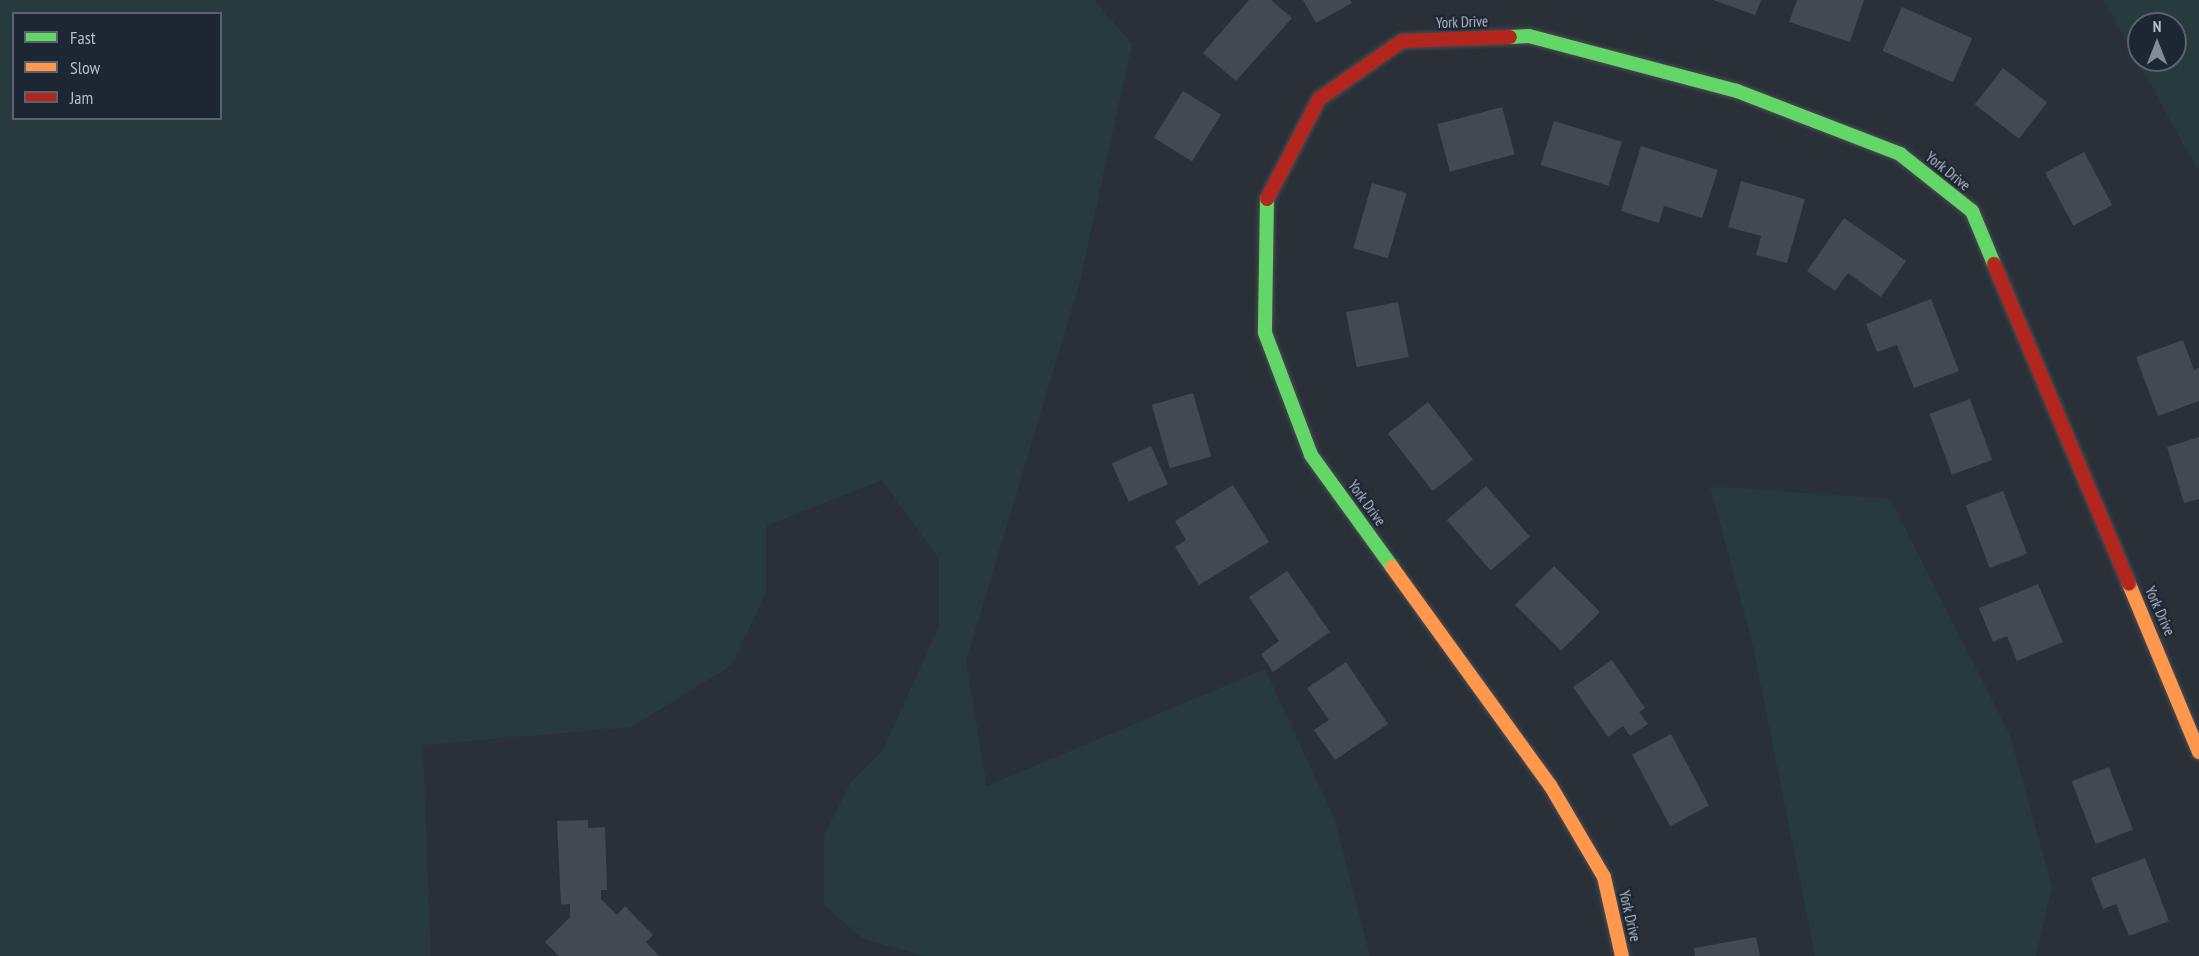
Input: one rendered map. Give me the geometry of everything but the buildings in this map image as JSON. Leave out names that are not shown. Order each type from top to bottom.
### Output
[{"type":"street","name":"York Drive","points":[[1622,956],[1604,877],[1550,785],[1311,455],[1264,333],[1264,203],[1319,99],[1402,41],[1529,36],[1737,91],[1900,154],[1972,211],[2199,752]]},
{"type":"green space","points":[[0,0],[1094,0],[1132,44],[1080,281],[966,661],[987,786],[1265,669],[1334,818],[1370,956],[925,956],[863,939],[824,905],[824,835],[851,782],[883,750],[939,626],[939,559],[882,480],[766,526],[766,593],[732,665],[632,727],[423,745],[431,956],[0,956]]},
{"type":"green space","points":[[2103,0],[2199,0],[2199,172],[2143,72],[2187,72],[2187,12],[2127,12],[2127,43]]},
{"type":"green space","points":[[1710,486],[1890,499],[2010,735],[2052,887],[2036,956],[1815,956],[1752,642]]},
{"type":"traffic: fast","points":[[1510,37],[1529,36],[1737,91],[1900,154],[1972,211],[1994,264]]},
{"type":"traffic: fast","points":[[1267,199],[1265,333],[1311,455],[1392,567]]},
{"type":"traffic: slow","points":[[1392,567],[1550,785],[1604,877],[1622,956]]},
{"type":"traffic: slow","points":[[2129,584],[2199,752]]},
{"type":"traffic: jam","points":[[1267,199],[1319,99],[1402,41],[1510,37]]},
{"type":"traffic: jam","points":[[1994,264],[2129,584]]}]
